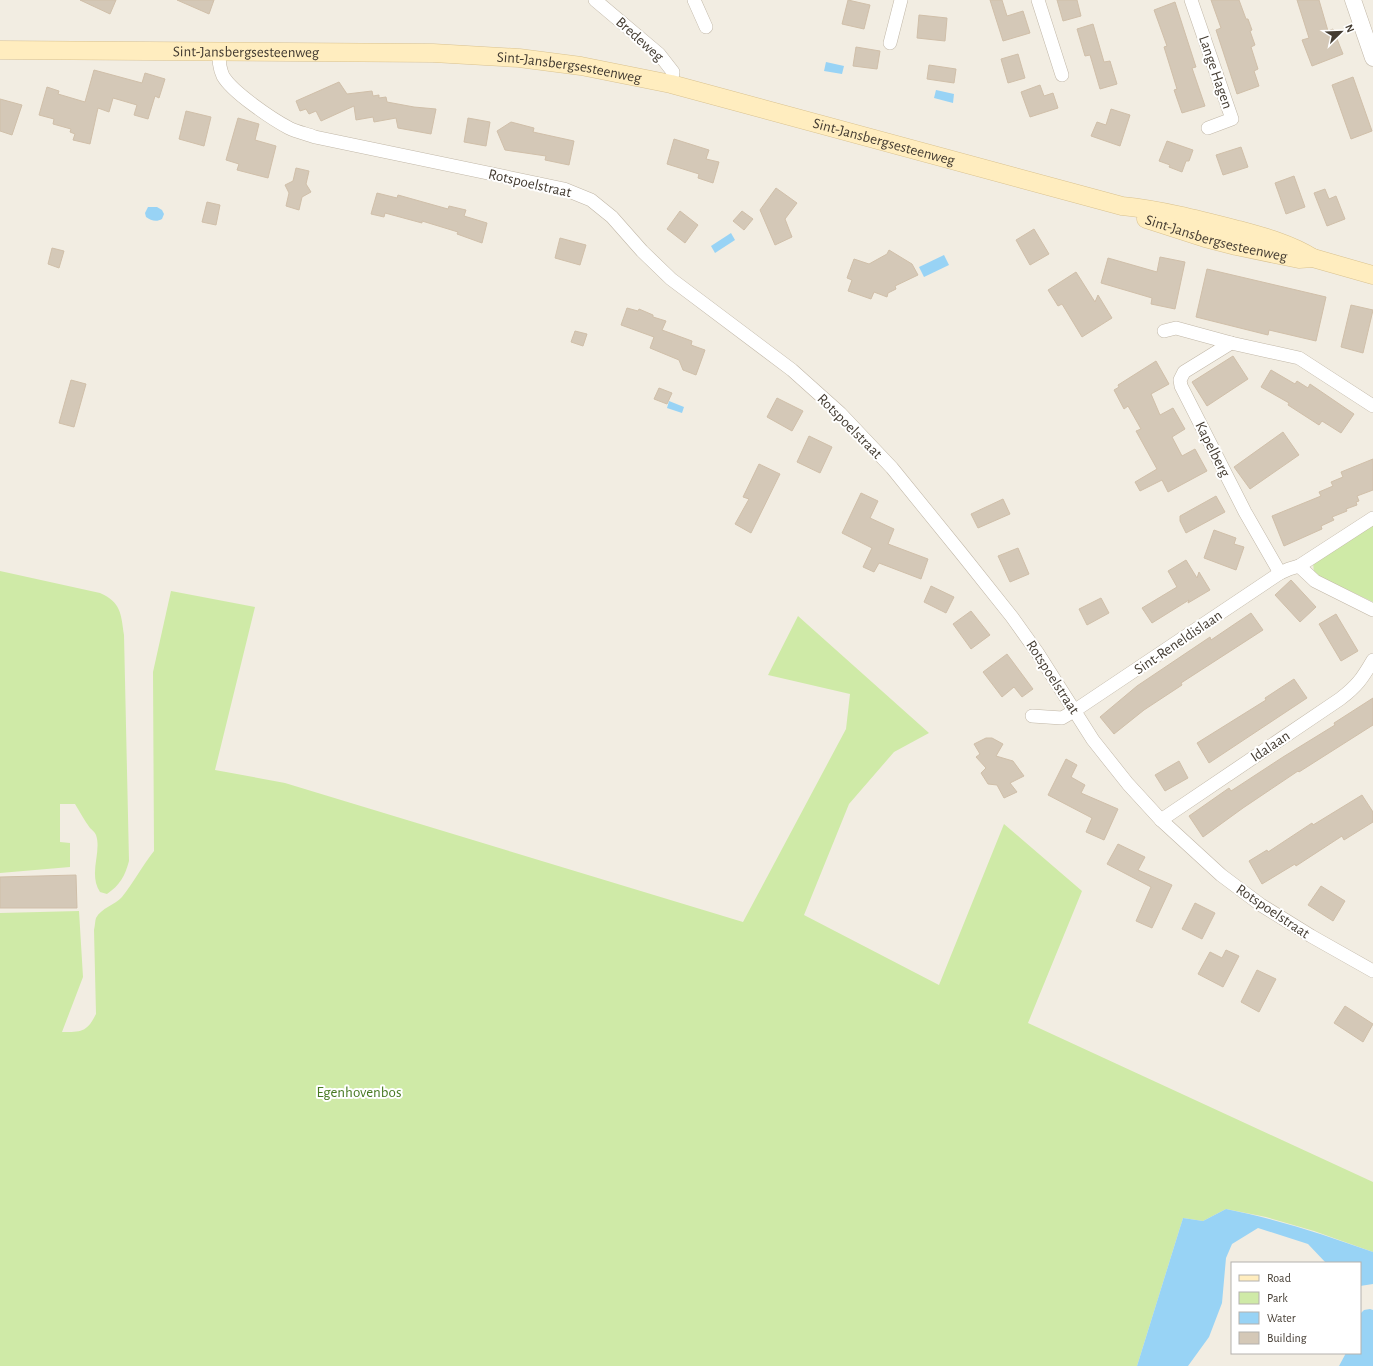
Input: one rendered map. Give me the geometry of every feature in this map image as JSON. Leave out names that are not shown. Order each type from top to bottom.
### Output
[{"type":"main road","name":"Sint-Jansbergsesteenweg","points":[[0,50],[433,53],[519,58],[581,66],[671,84],[1122,206],[1145,218],[1205,238],[1256,251],[1299,259],[1313,258],[1373,275]]},
{"type":"street","name":"Bredeweg","points":[[595,0],[659,54],[673,72],[671,84]]},
{"type":"street","points":[[694,0],[706,28]]},
{"type":"street","points":[[890,43],[901,0]]},
{"type":"street","points":[[1038,0],[1062,75]]},
{"type":"street","name":"Lange Hagen","points":[[1191,0],[1232,119],[1208,128]]},
{"type":"street","points":[[1353,0],[1373,58]]},
{"type":"street","name":"Rotspoelstraat","points":[[220,52],[219,64],[221,70],[224,77],[234,90],[290,129],[315,137],[564,189],[591,200],[612,217],[642,251],[671,279],[792,370],[840,413],[892,468],[1003,606],[1037,652],[1098,746],[1128,784],[1161,820],[1221,875],[1261,905],[1311,936],[1373,971]]},
{"type":"street","points":[[1164,331],[1176,328],[1231,343],[1299,358],[1373,406]]},
{"type":"street","name":"Kapelberg","points":[[1231,343],[1184,372],[1180,380],[1181,386],[1244,509],[1280,573]]},
{"type":"street","name":"Sint-Reneldislaan","points":[[1032,716],[1062,718],[1280,573],[1299,566],[1373,518]]},
{"type":"street","points":[[1299,566],[1315,581],[1373,610]]},
{"type":"street","name":"Idalaan","points":[[1161,820],[1340,700],[1355,687],[1372,664]]},
{"type":"green space","points":[[1373,525],[1373,602],[1314,574],[1313,562]]},
{"type":"green space","points":[[0,571],[100,593],[112,600],[121,615],[124,635],[129,861],[121,880],[107,894],[100,892],[95,878],[97,849],[96,835],[75,804],[60,804],[60,842],[70,843],[70,867],[0,873]]},
{"type":"green space","name":"Egenhovenbos","points":[[171,591],[255,607],[215,770],[285,783],[743,922],[846,729],[850,694],[768,675],[798,616],[929,733],[894,752],[849,804],[804,915],[939,985],[1004,824],[1082,891],[1028,1023],[1373,1182],[1373,1252],[1314,1231],[1266,1217],[1226,1209],[1203,1221],[1183,1218],[1137,1366],[0,1366],[0,913],[79,911],[83,977],[62,1032],[74,1032],[87,1028],[96,1014],[94,930],[96,918],[101,912],[122,897],[154,851],[153,672]]},
{"type":"water","points":[[826,62],[844,66],[842,74],[824,71]]},
{"type":"water","points":[[936,90],[954,94],[953,103],[934,98]]},
{"type":"water","points":[[148,207],[157,207],[162,210],[164,214],[162,219],[154,221],[146,217],[145,213]]},
{"type":"water","points":[[731,233],[735,240],[715,253],[711,246]]},
{"type":"water","points":[[944,255],[949,265],[924,277],[919,267]]},
{"type":"water","points":[[669,401],[684,407],[682,413],[667,408]]},
{"type":"water","points":[[1226,1209],[1301,1228],[1373,1252],[1373,1284],[1361,1286],[1361,1262],[1325,1262],[1308,1244],[1258,1228],[1232,1244],[1226,1258],[1222,1303],[1209,1337],[1188,1366],[1137,1366],[1183,1218],[1203,1221]]},
{"type":"water","points":[[1364,1310],[1373,1310],[1373,1366],[1339,1366],[1345,1354],[1361,1354],[1361,1313]]},
{"type":"building","points":[[80,0],[116,0],[110,14]]},
{"type":"building","points":[[177,0],[214,0],[209,14]]},
{"type":"building","points":[[848,0],[870,5],[864,29],[842,24]]},
{"type":"building","points":[[990,0],[1002,0],[1007,16],[1023,11],[1030,33],[1003,41]]},
{"type":"building","points":[[1057,0],[1077,0],[1081,16],[1063,21]]},
{"type":"building","points":[[1211,0],[1239,0],[1252,30],[1250,31],[1255,45],[1251,47],[1258,69],[1254,71],[1259,86],[1237,94],[1216,30],[1221,28]]},
{"type":"building","points":[[1297,0],[1319,0],[1328,31],[1333,29],[1343,54],[1312,66],[1302,40],[1309,38]]},
{"type":"building","points":[[1175,2],[1196,67],[1192,68],[1205,106],[1182,113],[1174,90],[1177,89],[1164,47],[1167,46],[1154,10]]},
{"type":"building","points":[[919,15],[947,18],[945,41],[917,38]]},
{"type":"building","points":[[1093,24],[1104,62],[1110,61],[1117,84],[1100,89],[1090,55],[1085,56],[1077,29]]},
{"type":"building","points":[[856,47],[880,51],[877,69],[853,66]]},
{"type":"building","points":[[1018,54],[1025,78],[1008,83],[1001,59]]},
{"type":"building","points":[[929,65],[956,69],[954,83],[927,79]]},
{"type":"building","points":[[94,70],[142,83],[145,73],[165,79],[159,98],[155,96],[148,119],[134,115],[137,105],[113,98],[109,112],[98,108],[90,144],[73,140],[75,134],[70,132],[71,129],[53,124],[54,119],[39,115],[47,87],[59,91],[58,94],[85,102]]},
{"type":"building","points":[[1353,77],[1372,131],[1351,139],[1332,85]]},
{"type":"building","points":[[339,82],[347,94],[372,91],[373,96],[379,95],[379,98],[386,97],[387,102],[436,109],[431,134],[398,128],[396,118],[374,122],[373,117],[356,120],[354,106],[321,121],[316,111],[309,114],[306,109],[300,111],[296,101]]},
{"type":"building","points":[[1040,85],[1044,96],[1053,93],[1058,108],[1030,117],[1021,92]]},
{"type":"building","points":[[0,99],[22,105],[12,135],[0,131]]},
{"type":"building","points":[[1111,109],[1130,115],[1120,146],[1091,136],[1097,122],[1106,125]]},
{"type":"building","points":[[186,111],[211,117],[204,146],[179,139]]},
{"type":"building","points":[[238,118],[259,124],[255,140],[276,146],[268,178],[237,170],[239,164],[226,160]]},
{"type":"building","points":[[468,118],[490,122],[486,146],[464,142]]},
{"type":"building","points":[[511,122],[534,128],[533,132],[574,141],[569,165],[545,160],[546,156],[505,150],[497,131]]},
{"type":"building","points":[[674,139],[709,150],[706,159],[719,162],[713,183],[698,178],[699,174],[667,164]]},
{"type":"building","points":[[1167,141],[1193,150],[1189,161],[1186,161],[1182,172],[1159,161]]},
{"type":"building","points":[[1241,147],[1248,167],[1223,175],[1216,155]]},
{"type":"building","points":[[296,168],[309,171],[306,184],[311,192],[302,197],[299,210],[286,206],[289,193],[285,185],[293,181]]},
{"type":"building","points":[[1294,176],[1305,207],[1286,214],[1275,183]]},
{"type":"building","points":[[776,188],[797,203],[785,219],[792,237],[775,245],[760,210]]},
{"type":"building","points":[[1325,189],[1329,199],[1336,196],[1345,219],[1327,226],[1314,193]]},
{"type":"building","points":[[377,193],[397,198],[398,195],[448,209],[449,206],[466,210],[464,216],[487,223],[482,243],[457,234],[458,232],[422,221],[422,223],[385,213],[384,217],[371,214]]},
{"type":"building","points":[[207,202],[220,205],[216,225],[202,222]]},
{"type":"building","points":[[680,211],[698,225],[685,243],[667,229]]},
{"type":"building","points":[[742,211],[753,219],[744,230],[733,221]]},
{"type":"building","points":[[1034,229],[1049,254],[1030,265],[1016,240]]},
{"type":"building","points":[[560,238],[586,245],[580,265],[555,258]]},
{"type":"building","points":[[52,248],[64,251],[59,268],[48,264]]},
{"type":"building","points":[[889,250],[912,264],[918,275],[895,286],[896,289],[888,293],[887,297],[874,292],[871,299],[848,291],[852,280],[847,278],[854,259],[869,264],[887,254]]},
{"type":"building","points":[[1160,257],[1185,262],[1175,309],[1151,304],[1152,298],[1101,283],[1108,258],[1157,272]]},
{"type":"building","points":[[1207,269],[1326,297],[1316,341],[1269,330],[1268,335],[1196,317]]},
{"type":"building","points":[[1076,272],[1095,302],[1098,295],[1112,318],[1082,337],[1062,304],[1058,306],[1048,290]]},
{"type":"building","points":[[1351,305],[1373,310],[1363,353],[1341,347]]},
{"type":"building","points":[[627,308],[638,311],[639,309],[653,315],[653,317],[666,321],[662,330],[692,341],[691,345],[705,350],[696,375],[683,370],[679,360],[650,348],[654,337],[621,325]]},
{"type":"building","points":[[575,331],[587,334],[583,346],[571,342]]},
{"type":"building","points":[[1233,356],[1248,379],[1207,406],[1192,382]]},
{"type":"building","points":[[1156,361],[1169,384],[1151,394],[1160,415],[1173,408],[1185,429],[1172,437],[1182,456],[1195,449],[1207,471],[1168,492],[1162,480],[1140,491],[1135,482],[1157,469],[1136,431],[1141,429],[1128,406],[1124,409],[1114,390],[1119,387],[1118,385]]},
{"type":"building","points":[[1271,370],[1295,384],[1297,381],[1308,388],[1310,384],[1354,414],[1341,433],[1322,421],[1319,425],[1288,405],[1289,403],[1261,387]]},
{"type":"building","points":[[71,380],[86,384],[74,427],[59,423]]},
{"type":"building","points":[[659,388],[672,393],[667,404],[654,399]]},
{"type":"building","points":[[777,398],[803,411],[792,431],[767,417]]},
{"type":"building","points":[[1283,432],[1299,455],[1250,489],[1234,467]]},
{"type":"building","points":[[809,436],[832,447],[820,473],[797,462]]},
{"type":"building","points":[[1373,459],[1373,490],[1357,496],[1359,501],[1356,502],[1357,505],[1332,517],[1334,520],[1321,526],[1322,529],[1284,546],[1272,516],[1321,496],[1319,492],[1333,486],[1331,482],[1343,477],[1341,472]]},
{"type":"building","points":[[759,464],[780,474],[751,533],[735,524],[749,499],[743,497]]},
{"type":"building","points":[[861,493],[878,501],[870,518],[894,529],[888,544],[928,559],[921,579],[879,563],[874,572],[863,567],[872,548],[842,533]]},
{"type":"building","points":[[1216,496],[1225,512],[1186,533],[1180,521],[1180,516]]},
{"type":"building","points":[[1003,499],[1010,514],[978,528],[971,514]]},
{"type":"building","points":[[1214,530],[1236,538],[1234,544],[1244,547],[1236,570],[1204,558]]},
{"type":"building","points":[[1018,548],[1029,574],[1010,582],[998,556]]},
{"type":"building","points":[[1186,560],[1197,578],[1199,572],[1210,590],[1188,603],[1189,600],[1152,623],[1142,608],[1177,587],[1168,571]]},
{"type":"building","points":[[1291,580],[1316,607],[1300,622],[1275,595]]},
{"type":"building","points":[[931,586],[954,597],[946,613],[924,602]]},
{"type":"building","points":[[1101,598],[1109,613],[1087,625],[1079,609]]},
{"type":"building","points":[[971,611],[990,635],[971,649],[953,624]]},
{"type":"building","points":[[1251,613],[1263,630],[1181,683],[1182,685],[1144,710],[1114,734],[1100,717],[1137,686],[1210,637],[1211,640]]},
{"type":"building","points":[[1336,614],[1358,651],[1341,661],[1319,624]]},
{"type":"building","points":[[1007,654],[1033,689],[1022,697],[1014,687],[1002,697],[983,672]]},
{"type":"building","points":[[1294,679],[1307,698],[1209,763],[1197,743],[1266,700],[1265,698]]},
{"type":"building","points":[[1373,698],[1373,725],[1299,772],[1298,771],[1203,837],[1189,816],[1229,788],[1231,791],[1335,725],[1334,723]]},
{"type":"building","points":[[986,738],[992,738],[1003,744],[996,756],[1013,761],[1024,776],[1010,783],[1017,792],[1004,798],[997,785],[988,784],[981,773],[986,768],[976,757],[980,754],[974,744]]},
{"type":"building","points":[[1066,759],[1077,765],[1071,777],[1085,785],[1081,793],[1118,809],[1104,840],[1086,832],[1092,818],[1048,795]]},
{"type":"building","points":[[1179,761],[1188,778],[1165,791],[1155,775]]},
{"type":"building","points":[[1362,795],[1373,812],[1373,822],[1344,840],[1342,836],[1296,866],[1295,864],[1262,884],[1249,861],[1267,850],[1268,852],[1312,823],[1313,825]]},
{"type":"building","points":[[1118,844],[1145,857],[1138,870],[1172,885],[1152,928],[1136,921],[1151,887],[1107,864]]},
{"type":"building","points":[[76,875],[77,908],[0,908],[0,877]]},
{"type":"building","points":[[1321,886],[1345,901],[1333,921],[1308,905]]},
{"type":"building","points":[[1195,903],[1215,913],[1202,939],[1182,929]]},
{"type":"building","points":[[1226,950],[1239,956],[1223,987],[1198,974],[1210,952],[1222,958]]},
{"type":"building","points":[[1257,970],[1276,979],[1259,1012],[1241,1002]]},
{"type":"building","points":[[1345,1006],[1373,1024],[1363,1042],[1334,1023]]}]
